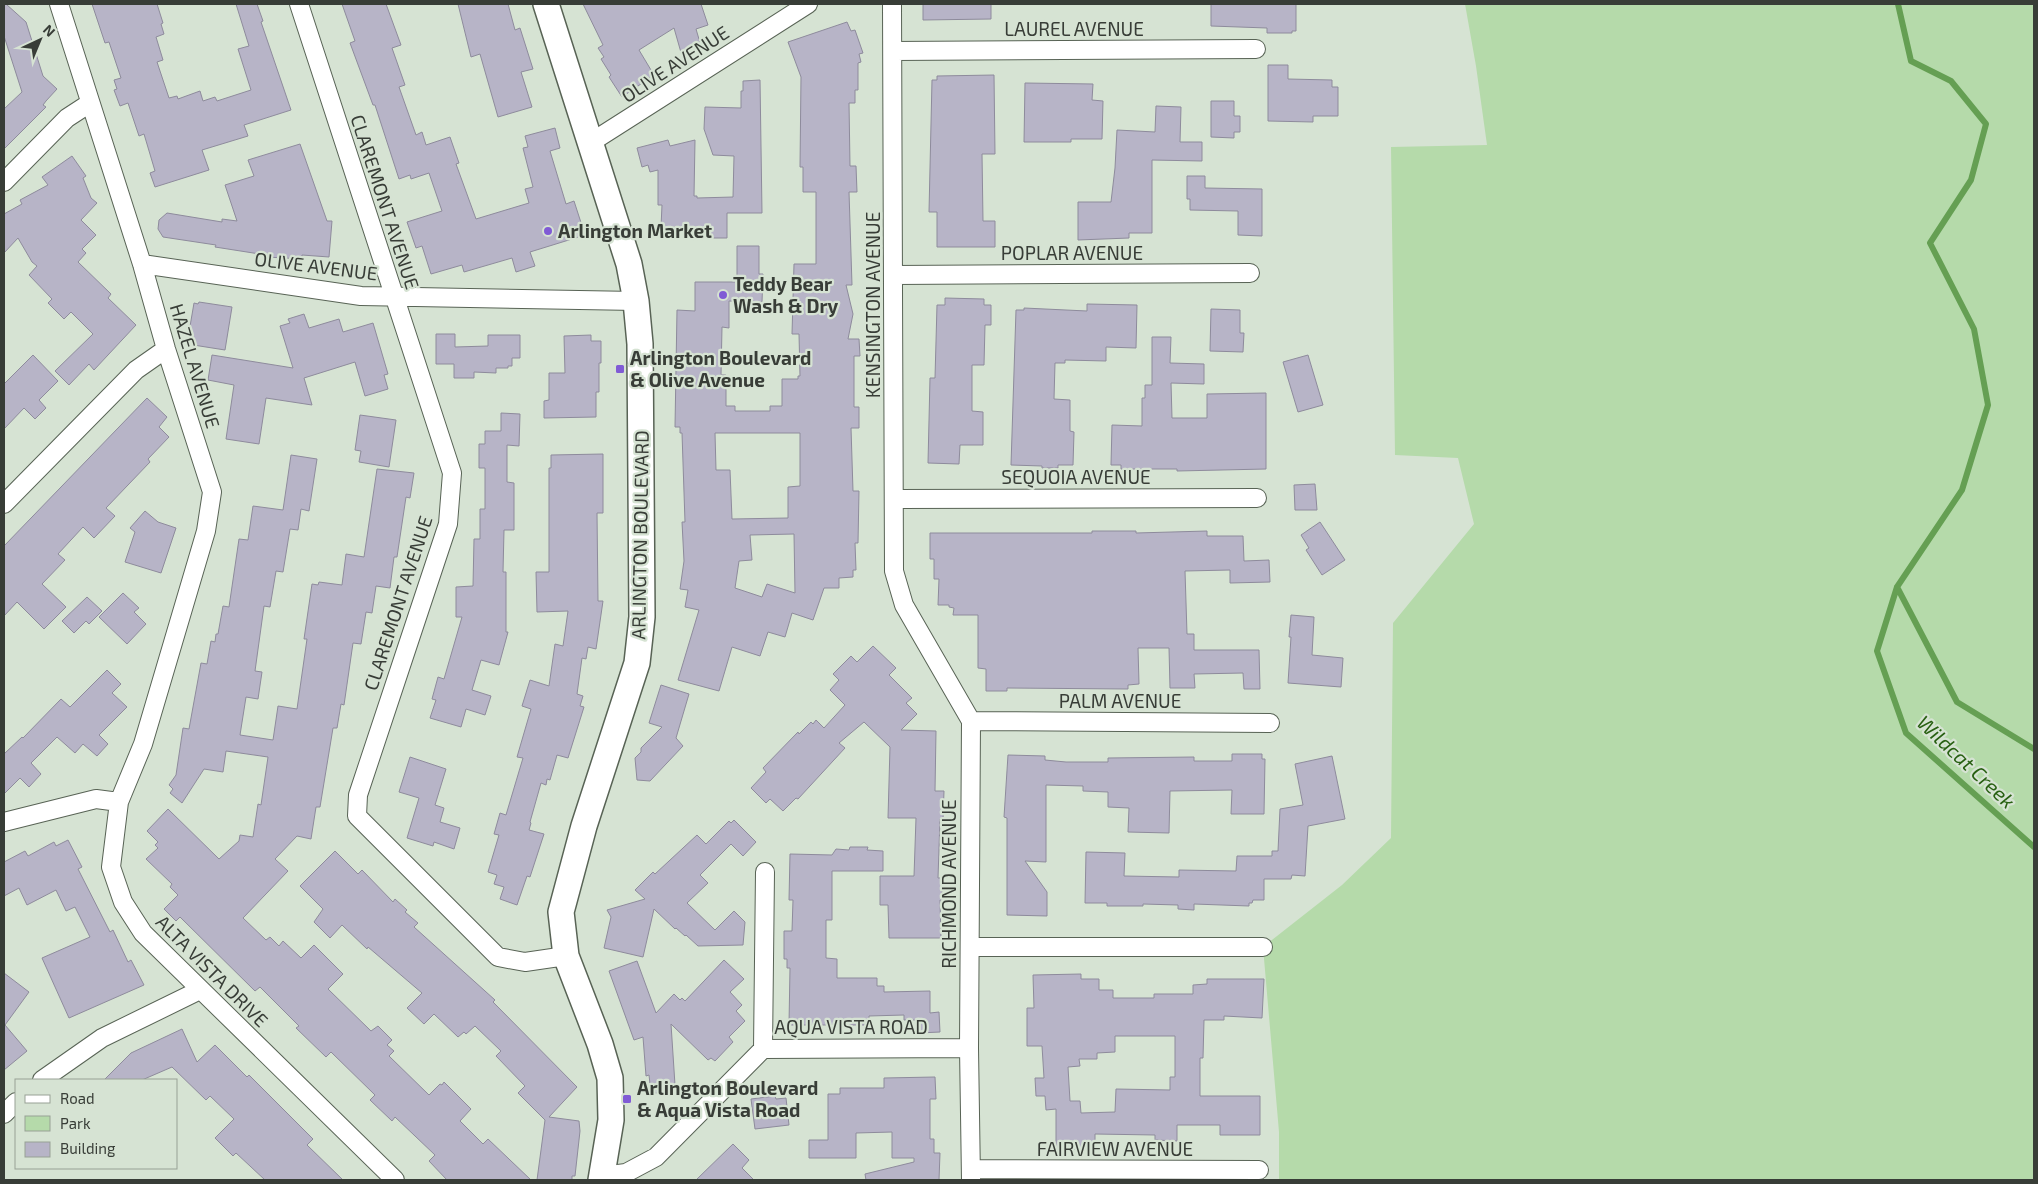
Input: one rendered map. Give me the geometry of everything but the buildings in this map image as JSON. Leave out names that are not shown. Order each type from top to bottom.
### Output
[{"type":"main road","name":"ARLINGTON BOULEVARD","points":[[546,4],[629,264],[636,301],[640,344],[642,617],[637,663],[584,826],[562,912],[566,956],[600,1044],[610,1078],[611,1120],[602,1178]]},
{"type":"street","name":"HAZEL AVENUE","points":[[59,4],[212,492],[206,531],[143,744]]},
{"type":"street","name":"CLAREMONT AVENUE","points":[[299,4],[452,473],[448,524],[358,795],[357,816],[498,956],[525,962],[566,956]]},
{"type":"street","name":"OLIVE AVENUE","points":[[590,143],[808,4]]},
{"type":"street","name":"KENSINGTON AVENUE","points":[[892,4],[894,571],[904,605],[971,721]]},
{"type":"street","name":"LAUREL AVENUE","points":[[892,51],[1256,49]]},
{"type":"street","points":[[4,182],[67,118],[90,103]]},
{"type":"street","name":"OLIVE AVENUE","points":[[142,264],[360,296],[636,301]]},
{"type":"street","name":"POPLAR AVENUE","points":[[894,275],[1250,273]]},
{"type":"street","points":[[4,504],[136,370],[166,349]]},
{"type":"street","name":"SEQUOIA AVENUE","points":[[895,499],[1257,498]]},
{"type":"street","name":"PALM AVENUE","points":[[971,721],[1270,723]]},
{"type":"street","name":"RICHMOND AVENUE","points":[[971,721],[969,1048],[971,1175]]},
{"type":"street","name":"ALTA VISTA DRIVE","points":[[143,744],[119,802],[111,867],[123,902],[143,933],[395,1180]]},
{"type":"street","points":[[4,822],[96,799],[119,802]]},
{"type":"street","points":[[763,1049],[765,872]]},
{"type":"street","points":[[970,947],[1263,947]]},
{"type":"street","points":[[43,1079],[102,1038],[200,990]]},
{"type":"street","name":"AQUA VISTA ROAD","points":[[602,1178],[626,1173],[656,1157],[763,1049],[969,1048]]},
{"type":"street","points":[[4,1114],[15,1103]]},
{"type":"street","name":"FAIRVIEW AVENUE","points":[[971,1175],[1259,1170]]},
{"type":"green space","points":[[1465,4],[2034,4],[2034,1180],[1279,1180],[1279,1132],[1263,947],[1342,885],[1391,838],[1393,623],[1474,524],[1458,458],[1395,455],[1391,147],[1487,145]]},
{"type":"waterway","name":"Wildcat Creek","points":[[1898,4],[1911,61],[1951,81],[1986,124],[1971,180],[1930,243],[1974,329],[1988,405],[1962,490],[1897,587],[1877,651],[1906,733],[2034,847]]},
{"type":"waterway","points":[[1897,587],[1957,702],[2034,749]]},
{"type":"place","name":"Arlington Market","points":[[548,231]]},
{"type":"place","name":"Teddy Bear Wash & Dry","points":[[723,295]]},
{"type":"place","name":"Arlington Boulevard & Olive Avenue","points":[[620,369]]},
{"type":"place","name":"Arlington Boulevard & Aqua Vista Road","points":[[627,1099]]}]
